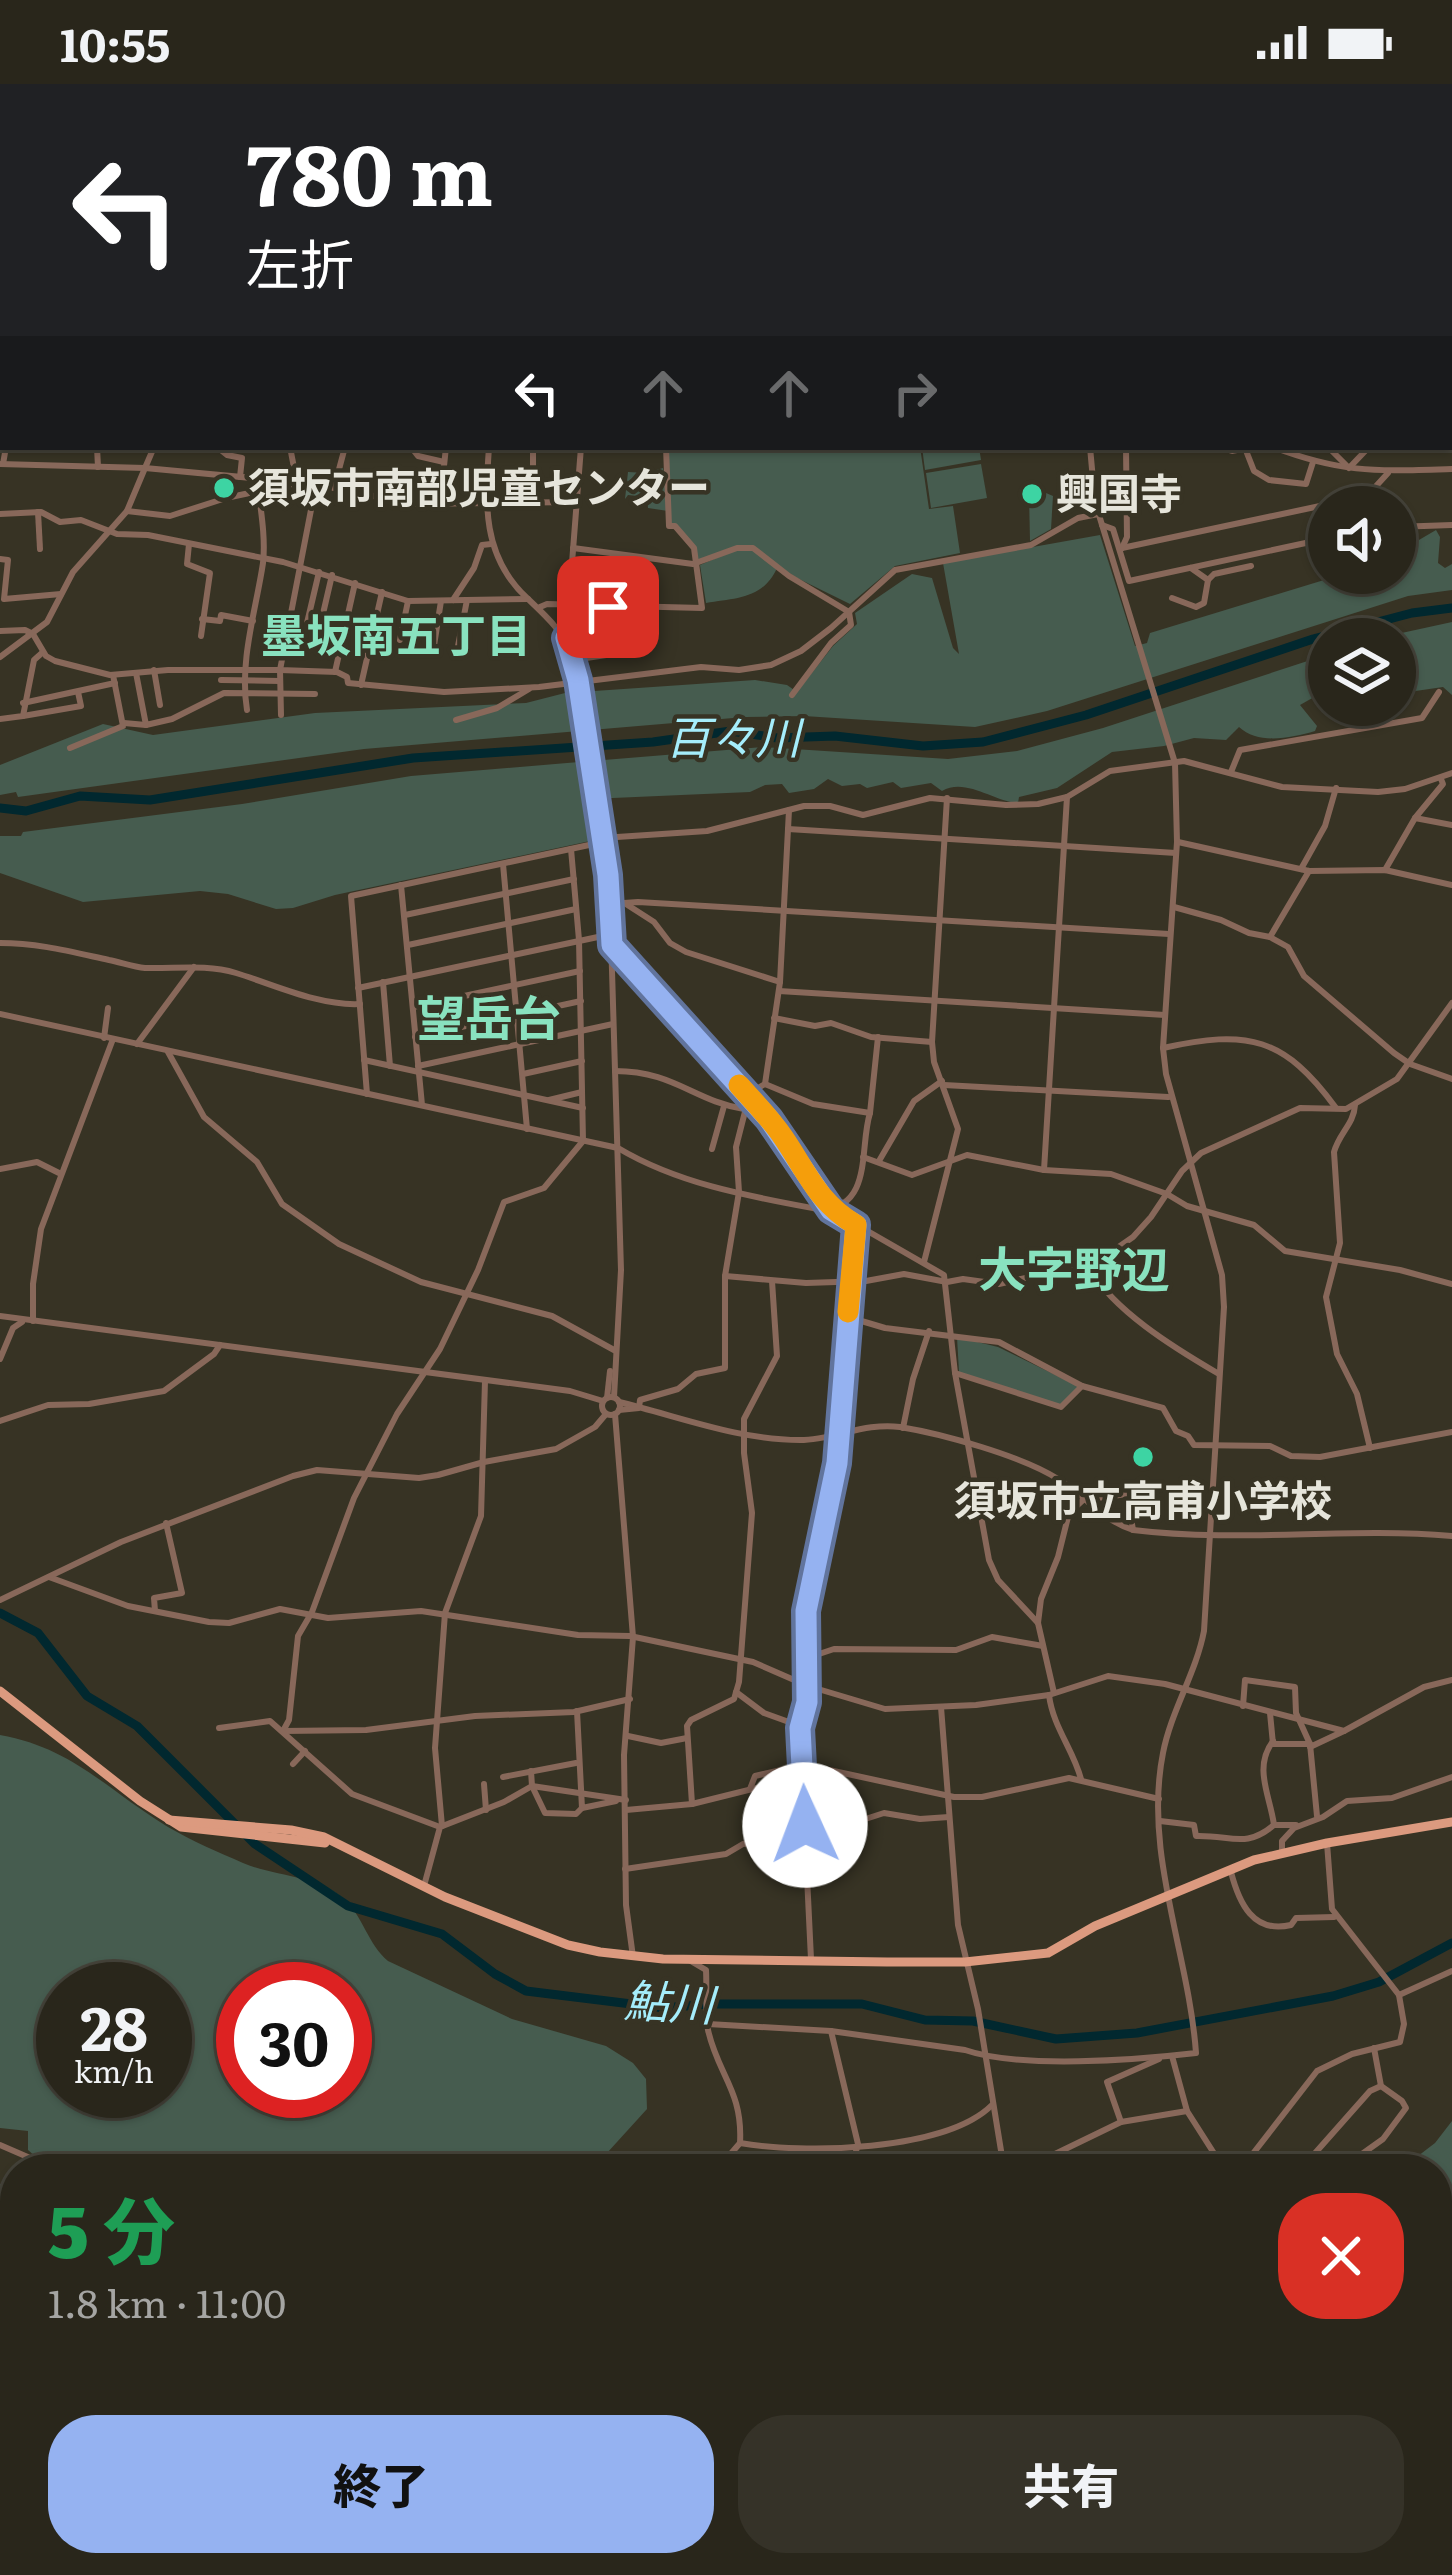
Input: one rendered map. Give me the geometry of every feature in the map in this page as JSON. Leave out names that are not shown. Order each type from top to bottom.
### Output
[{"type":"main road","points":[[0,1691],[169,1820],[194,1831],[269,1833]]},
{"type":"main road","points":[[169,1820],[348,1847],[424,1886],[568,1945],[633,1957],[965,1962],[1064,1948],[1095,1927],[1282,1852],[1452,1822]]},
{"type":"street","points":[[97,450],[98,466]]},
{"type":"street","points":[[0,657],[47,622],[73,572],[127,511],[153,450]]},
{"type":"street","points":[[220,450],[242,458],[240,477]]},
{"type":"street","points":[[291,450],[297,483]]},
{"type":"street","points":[[334,488],[345,450]]},
{"type":"street","points":[[413,450],[445,463]]},
{"type":"street","points":[[440,504],[446,450]]},
{"type":"street","points":[[489,450],[486,502],[491,544],[499,563],[566,638],[573,660],[610,904],[621,1299],[610,1407],[633,1637],[624,1756],[624,1869],[633,1957]]},
{"type":"street","points":[[533,450],[533,503]]},
{"type":"street","points":[[566,638],[576,631],[573,548],[581,450]]},
{"type":"street","points":[[539,608],[548,604],[702,608],[694,548],[675,526],[669,526],[666,450]]},
{"type":"street","points":[[708,2024],[831,2031],[985,2055],[1196,2053],[1168,1898],[1159,1798],[1163,1751],[1204,1631],[1222,1275],[1170,1097],[1163,1048],[1177,842],[1175,763],[1099,514],[1090,450]]},
{"type":"street","points":[[1122,548],[1127,537],[1126,450]]},
{"type":"street","points":[[1248,450],[1254,472],[1269,480],[1306,484],[1313,462]]},
{"type":"street","points":[[1281,450],[1313,462],[1388,473],[1452,469]]},
{"type":"street","points":[[1331,450],[1349,468]]},
{"type":"street","points":[[1349,468],[1366,450]]},
{"type":"street","points":[[2,464],[145,468],[316,484],[386,500],[440,504],[579,502]]},
{"type":"street","points":[[1122,548],[1367,496],[1388,473]]},
{"type":"street","points":[[247,710],[244,668],[263,558],[257,479]]},
{"type":"street","points":[[127,511],[170,516],[297,483]]},
{"type":"street","points":[[281,715],[280,670],[316,484]]},
{"type":"street","points":[[0,514],[38,512],[60,521],[81,520],[110,532],[263,558],[408,601],[528,599]]},
{"type":"street","points":[[38,512],[40,549]]},
{"type":"street","points":[[23,703],[154,670],[334,671],[344,674],[348,683],[444,692],[701,667],[739,670],[771,665],[801,651],[895,570],[1031,545],[1078,518],[1099,514]]},
{"type":"street","points":[[1102,525],[1113,529],[1129,580],[1308,543]]},
{"type":"street","points":[[1416,526],[1452,525]]},
{"type":"street","points":[[189,544],[187,564],[210,572],[200,636]]},
{"type":"street","points":[[453,600],[474,568],[482,545],[491,544]]},
{"type":"street","points":[[573,548],[697,563],[737,548],[753,548],[849,612]]},
{"type":"street","points":[[0,559],[8,560],[4,598],[62,594]]},
{"type":"street","points":[[1172,598],[1199,607],[1214,574],[1251,566]]},
{"type":"street","points":[[1191,568],[1208,580]]},
{"type":"street","points":[[307,623],[319,572]]},
{"type":"street","points":[[322,618],[332,575]]},
{"type":"street","points":[[334,671],[355,583]]},
{"type":"street","points":[[362,685],[382,592]]},
{"type":"street","points":[[1208,594],[1220,592]]},
{"type":"street","points":[[400,640],[408,601]]},
{"type":"street","points":[[433,652],[441,601]]},
{"type":"street","points":[[457,651],[467,601]]},
{"type":"street","points":[[792,695],[831,643],[851,625],[849,612]]},
{"type":"street","points":[[202,619],[220,621],[221,615],[254,621]]},
{"type":"street","points":[[0,631],[25,630],[33,634],[43,652],[67,665],[114,679]]},
{"type":"street","points":[[23,716],[34,660],[43,652]]},
{"type":"street","points":[[573,660],[626,652]]},
{"type":"street","points":[[199,670],[200,655]]},
{"type":"street","points":[[220,694],[221,669]]},
{"type":"street","points":[[154,670],[160,705]]},
{"type":"street","points":[[136,673],[146,724]]},
{"type":"street","points":[[114,679],[124,723]]},
{"type":"street","points":[[220,680],[280,681]]},
{"type":"street","points":[[455,720],[497,708],[532,687]]},
{"type":"street","points":[[0,718],[81,706],[78,691]]},
{"type":"street","points":[[1231,772],[1240,749],[1422,718],[1439,692]]},
{"type":"street","points":[[70,748],[124,723],[172,719],[220,694],[314,694]]},
{"type":"street","points":[[368,1094],[351,896],[603,840],[707,831],[804,806],[830,806],[863,815],[912,801],[946,798],[1006,805],[1066,797],[1110,771],[1175,763],[1282,787],[1378,792],[1441,779],[1452,772]]},
{"type":"street","points":[[1385,870],[1414,818],[1443,784],[1441,779]]},
{"type":"street","points":[[1270,937],[1325,826],[1336,788]]},
{"type":"street","points":[[1044,1170],[1066,797]]},
{"type":"street","points":[[924,1262],[958,1129],[932,1042],[946,798]]},
{"type":"street","points":[[638,1408],[648,1396],[678,1389],[696,1374],[725,1368],[725,1276],[739,1192],[736,1147],[748,1095],[765,1084],[779,987],[789,810]]},
{"type":"street","points":[[1414,818],[1452,826]]},
{"type":"street","points":[[788,829],[1176,853]]},
{"type":"street","points":[[1177,842],[1305,870],[1385,870],[1452,885]]},
{"type":"street","points":[[283,1731],[289,1720],[298,1636],[344,1523],[397,1414],[428,1372],[504,1202],[544,1188],[583,1141],[579,940],[571,849]]},
{"type":"street","points":[[503,864],[527,1129]]},
{"type":"street","points":[[405,915],[574,879]]},
{"type":"street","points":[[401,885],[422,1105]]},
{"type":"street","points":[[624,903],[654,922],[670,943],[686,952],[779,987],[934,1002],[1165,1015]]},
{"type":"street","points":[[610,904],[1169,934]]},
{"type":"street","points":[[1172,906],[1288,947],[1304,976],[1410,1064],[1452,1078]]},
{"type":"street","points":[[407,946],[576,910]]},
{"type":"street","points":[[358,988],[612,934]]},
{"type":"street","points":[[0,943],[37,944],[143,968],[194,967],[236,973],[336,1006],[360,1004]]},
{"type":"street","points":[[612,945],[780,1133],[831,1210]]},
{"type":"street","points":[[137,1043],[194,967]]},
{"type":"street","points":[[413,1007],[580,971]]},
{"type":"street","points":[[383,982],[390,1066]]},
{"type":"street","points":[[416,1036],[581,1001]]},
{"type":"street","points":[[725,1276],[850,1281],[904,1274],[999,1284],[1088,1265],[1116,1252],[1151,1217],[1190,1163],[1219,1144],[1300,1108],[1355,1105],[1396,1079],[1452,1003]]},
{"type":"street","points":[[30,1321],[38,1248],[109,1038],[108,1008]]},
{"type":"street","points":[[0,1014],[618,1148],[674,1176],[831,1210],[924,1262],[947,1282],[955,1372],[989,1560],[998,1580],[1038,1623]]},
{"type":"street","points":[[775,1018],[932,1042]]},
{"type":"street","points":[[418,1069],[614,1024]]},
{"type":"street","points":[[831,1210],[853,1194],[861,1177],[878,1037]]},
{"type":"street","points":[[1163,1048],[1207,1038],[1272,1046],[1300,1064],[1336,1109]]},
{"type":"street","points":[[168,1051],[204,1117],[256,1162],[282,1204],[338,1244],[421,1282],[552,1316],[614,1350]]},
{"type":"street","points":[[364,1060],[583,1108]]},
{"type":"street","points":[[523,1074],[582,1061]]},
{"type":"street","points":[[615,1071],[647,1071],[724,1106],[744,1109]]},
{"type":"street","points":[[879,1161],[914,1101],[943,1083],[1170,1097]]},
{"type":"street","points":[[765,1084],[813,1104],[869,1113]]},
{"type":"street","points":[[545,1100],[582,1092]]},
{"type":"street","points":[[1355,1105],[1354,1118],[1334,1151],[1340,1231],[1326,1298],[1337,1354],[1357,1394],[1370,1448]]},
{"type":"street","points":[[712,1149],[724,1106]]},
{"type":"street","points":[[863,1157],[911,1175],[967,1155],[1044,1170],[1111,1174],[1187,1206],[1254,1225],[1286,1251],[1452,1284]]},
{"type":"street","points":[[0,1169],[37,1162],[61,1174]]},
{"type":"street","points":[[811,1960],[800,1726],[808,1686],[806,1611],[827,1527],[840,1432],[856,1225]]},
{"type":"street","points":[[1088,1265],[1100,1288],[1117,1304],[1219,1374]]},
{"type":"street","points":[[692,1804],[687,1738],[691,1720],[726,1705],[736,1692],[742,1660],[752,1514],[744,1433],[746,1410],[777,1356],[772,1281]]},
{"type":"street","points":[[0,1316],[570,1391],[610,1407],[638,1408],[744,1433],[800,1440],[864,1427],[903,1428],[1037,1467],[1114,1524],[1133,1530],[1452,1536]]},
{"type":"street","points":[[848,1317],[885,1328],[999,1342],[1082,1386],[1163,1408],[1176,1432],[1188,1436],[1193,1445],[1270,1446],[1292,1456],[1320,1457],[1452,1432]]},
{"type":"street","points":[[0,1359],[13,1328],[30,1321]]},
{"type":"street","points":[[903,1428],[929,1331]]},
{"type":"street","points":[[0,1421],[48,1405],[89,1404],[164,1391],[220,1345]]},
{"type":"street","points":[[955,1372],[1060,1407],[1082,1386]]},
{"type":"street","points":[[424,1886],[441,1827],[436,1723],[446,1613],[482,1516],[485,1380]]},
{"type":"street","points":[[0,1600],[166,1523],[292,1476],[317,1470],[418,1478],[556,1449],[583,1435],[610,1407]]},
{"type":"street","points":[[1081,1779],[1053,1720],[1038,1623],[1041,1599],[1069,1514],[1086,1501],[1127,1494],[1133,1530]]},
{"type":"street","points":[[155,1611],[154,1598],[182,1594],[166,1523]]},
{"type":"street","points":[[49,1577],[155,1611],[229,1623],[280,1609],[310,1615],[446,1613],[578,1634],[633,1637],[774,1669],[808,1686],[885,1708],[941,1708],[1051,1694],[1108,1676],[1186,1690],[1343,1731]]},
{"type":"street","points":[[807,1658],[834,1648],[956,1649],[992,1636],[1043,1646]]},
{"type":"street","points":[[1243,1706],[1245,1680],[1295,1687],[1299,1720],[1310,1745],[1317,1816]]},
{"type":"street","points":[[1273,1741],[1310,1745],[1424,1688],[1452,1680]]},
{"type":"street","points":[[736,1692],[764,1713],[800,1726]]},
{"type":"street","points":[[283,1731],[366,1730],[475,1716],[578,1711],[630,1699]]},
{"type":"street","points":[[941,1708],[958,1925],[978,2009],[1001,2154]]},
{"type":"street","points":[[578,1711],[582,1808]]},
{"type":"street","points":[[1270,1713],[1273,1741],[1264,1754],[1262,1778],[1274,1825]]},
{"type":"street","points":[[219,1728],[266,1720],[364,1802],[441,1827],[532,1786],[626,1800]]},
{"type":"street","points":[[628,1736],[661,1743],[687,1738]]},
{"type":"street","points":[[293,1764],[305,1751]]},
{"type":"street","points":[[503,1777],[577,1762]]},
{"type":"street","points":[[749,1791],[755,1776],[802,1765]]},
{"type":"street","points":[[780,1768],[781,1782]]},
{"type":"street","points":[[626,1810],[692,1804],[842,1771],[982,1797],[1059,1779],[1081,1779],[1159,1798]]},
{"type":"street","points":[[531,1772],[545,1814],[576,1814],[582,1808],[626,1800]]},
{"type":"street","points":[[1282,1852],[1287,1833],[1347,1801],[1392,1798],[1452,1777]]},
{"type":"street","points":[[484,1784],[486,1810]]},
{"type":"street","points":[[624,1869],[726,1854],[743,1844],[783,1838],[816,1817],[853,1823],[884,1813],[909,1819],[949,1817]]},
{"type":"street","points":[[1160,1821],[1194,1825],[1196,1836],[1226,1835],[1242,1841],[1258,1839],[1274,1825],[1299,1825]]},
{"type":"street","points":[[1253,2154],[1317,2071],[1400,2042],[1404,2034],[1397,1993],[1335,1917],[1327,1843]]},
{"type":"street","points":[[1231,1871],[1239,1901],[1263,1924],[1276,1928],[1291,1925],[1296,1918],[1335,1917]]},
{"type":"street","points":[[687,1959],[706,1971]]},
{"type":"street","points":[[706,1971],[725,1960]]},
{"type":"street","points":[[706,1971],[708,2024],[740,2106],[740,2144],[731,2154]]},
{"type":"street","points":[[1397,1993],[1452,1971]]},
{"type":"street","points":[[831,2031],[858,2144],[855,2154]]},
{"type":"street","points":[[1362,2154],[1383,2139],[1406,2108],[1381,2086],[1374,2048]]},
{"type":"street","points":[[1170,2056],[1186,2111],[1214,2154]]},
{"type":"street","points":[[1121,2122],[1107,2082],[1170,2056]]},
{"type":"street","points":[[1314,2154],[1370,2091],[1381,2086]]},
{"type":"street","points":[[740,2144],[792,2149],[943,2131],[992,2105]]},
{"type":"street","points":[[1055,2154],[1121,2122],[1186,2111]]},
{"type":"green space","points":[[668,450],[920,450],[929,509],[953,506],[960,553],[895,566],[850,604],[795,577],[753,547],[698,560],[695,547],[670,525]]},
{"type":"green space","points":[[922,450],[979,450],[981,460],[925,470]]},
{"type":"green space","points":[[981,464],[987,498],[931,508],[926,473]]},
{"type":"green space","points":[[663,468],[668,511],[648,508],[647,497],[628,495],[625,499],[628,472]]},
{"type":"green space","points":[[1029,494],[1053,496],[1051,529],[1030,541]]},
{"type":"green space","points":[[1436,530],[1438,563],[1445,568],[1452,564],[1452,590],[1408,596],[1339,618],[1308,618],[1308,628],[1047,711],[975,727],[745,717],[364,749],[18,797],[16,792],[0,795],[0,765],[103,724],[153,735],[315,713],[526,703],[565,693],[755,680],[787,685],[797,692],[857,624],[855,613],[912,574],[932,578],[953,648],[959,654],[943,563],[1100,535],[1135,646],[1147,643],[1150,633],[1308,585],[1308,594],[1416,594],[1416,542]]},
{"type":"green space","points":[[735,550],[753,550],[777,568],[756,591],[706,603],[700,565]]},
{"type":"green space","points":[[1452,622],[1452,695],[1443,687],[1416,691],[1416,630]]},
{"type":"green space","points":[[1308,661],[1308,700],[1300,705],[1308,715],[1308,726],[1317,726],[1315,731],[1265,738],[1239,727],[1226,740],[1194,738],[1112,752],[1057,788],[1019,797],[1018,803],[970,788],[942,791],[931,783],[901,788],[893,782],[867,788],[842,786],[828,779],[814,789],[789,793],[782,784],[750,792],[590,799],[595,840],[293,908],[276,909],[200,891],[83,902],[0,873],[0,836],[411,776],[763,747],[948,759],[1017,751]]},
{"type":"green space","points":[[957,1337],[998,1347],[1080,1387],[1060,1406],[959,1372]]},
{"type":"green space","points":[[0,1735],[69,1760],[168,1827],[205,1846],[256,1868],[335,1892],[352,1908],[388,1961],[512,2019],[606,2046],[633,2063],[646,2079],[647,2109],[606,2154],[33,2154],[28,2150],[28,2131],[0,2128]]},
{"type":"green space","points":[[1452,2121],[1452,2154],[1421,2154]]},
{"type":"waterway","name":"百々川","points":[[0,808],[26,811],[80,796],[150,800],[413,758],[653,742],[731,731],[923,746],[983,742],[1086,715],[1313,639],[1412,613],[1452,608]]},
{"type":"waterway","name":"鮎川","points":[[0,1613],[38,1633],[87,1696],[137,1726],[255,1844],[348,1906],[442,1934],[526,1991],[664,2008],[862,2004],[925,2020],[973,2021],[1056,2039],[1137,2033],[1333,1996],[1379,1982],[1452,1943]]},
{"type":"slow traffic","points":[[739,1085],[780,1133],[831,1210],[856,1225],[848,1312]]},
{"type":"place","name":"須坂市南部児童センター","points":[[224,488]]},
{"type":"place","name":"興国寺","points":[[1032,494]]},
{"type":"place","name":"須坂市立高甫小学校","points":[[1143,1457]]},
{"type":"district","name":"墨坂南五丁目","points":[[396,636]]},
{"type":"district","name":"望岳台","points":[[489,1019]]},
{"type":"district","name":"大字野辺","points":[[1074,1270]]},
{"type":"route","points":[[608,607],[574,606],[576,631],[566,638],[578,680],[608,875],[612,945],[769,1119],[831,1210],[856,1225],[837,1463],[806,1611],[807,1702],[800,1728],[805,1825]]}]
